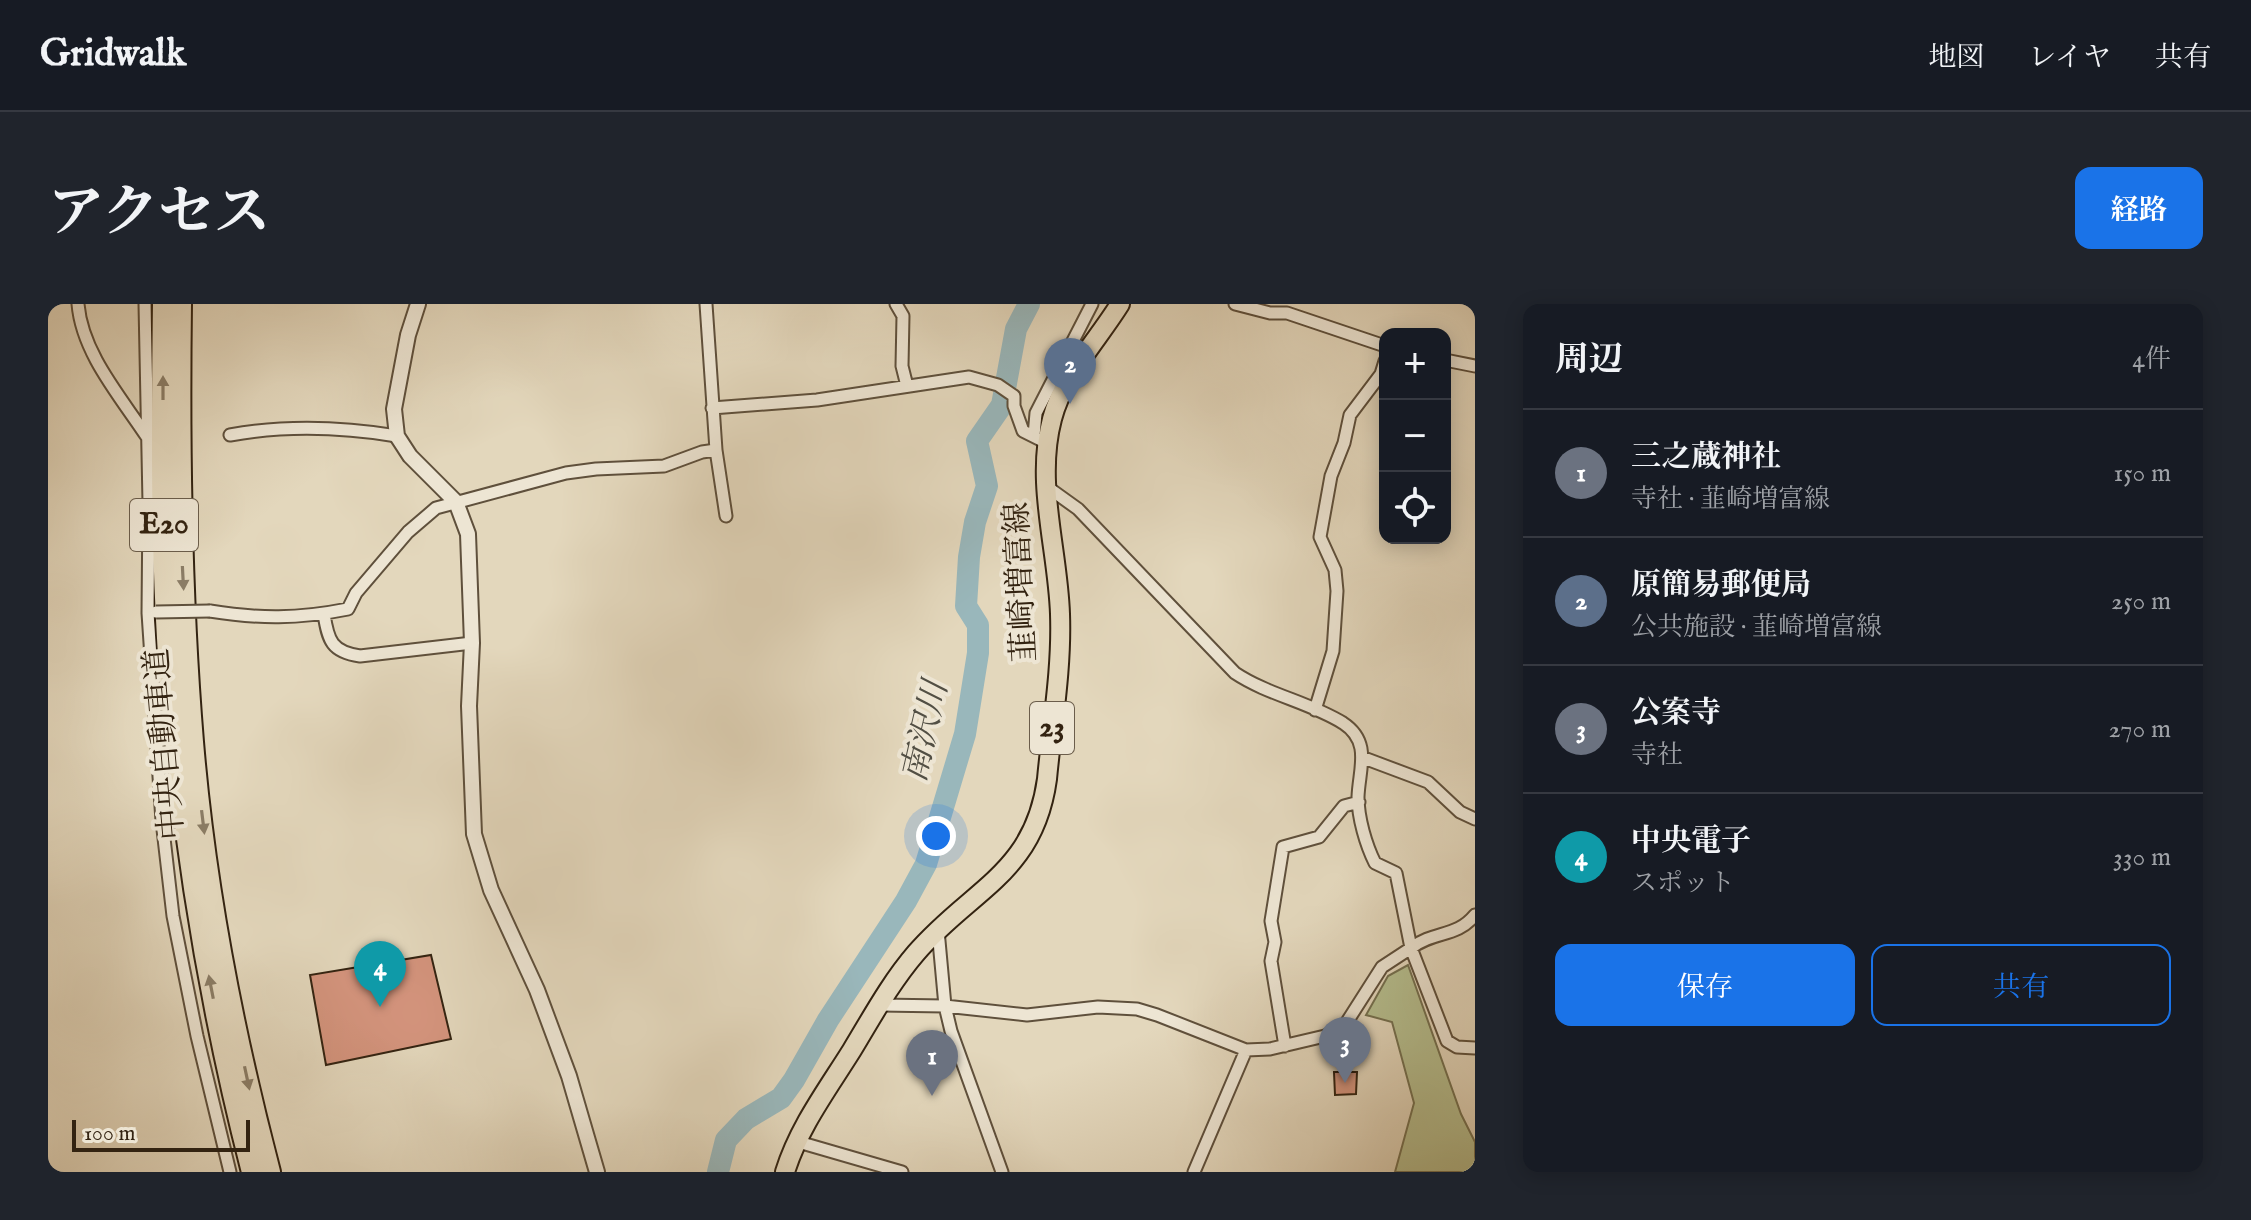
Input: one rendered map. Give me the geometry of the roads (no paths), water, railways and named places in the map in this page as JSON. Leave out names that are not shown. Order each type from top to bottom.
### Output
[{"type":"highway","name":"中央自動車道","points":[[163,304],[163,510],[175,745],[206,965],[252,1172]]},
{"type":"highway","name":"中央自動車道","points":[[181,304],[180,510],[193,744],[223,962],[270,1172]]},
{"type":"main road","name":"韮崎増富線","points":[[785,1172],[795,1141],[915,954],[1017,859],[1036,825],[1044,804],[1060,616],[1040,440],[1079,363],[1120,304]]},
{"type":"street","points":[[78,304],[79,326],[96,360],[147,437]]},
{"type":"street","points":[[145,304],[152,612],[162,821],[173,916],[197,1036],[230,1172]]},
{"type":"street","points":[[418,304],[394,409],[397,436],[410,456],[456,502],[468,534],[474,834],[491,890],[537,990],[569,1076],[597,1172]]},
{"type":"street","points":[[706,304],[712,408],[726,516]]},
{"type":"street","points":[[896,304],[903,316],[902,366],[907,386]]},
{"type":"street","points":[[1040,440],[1036,413],[1092,304]]},
{"type":"street","points":[[1235,304],[1270,313],[1287,313],[1379,344]]},
{"type":"street","points":[[1451,361],[1475,366]]},
{"type":"street","points":[[712,408],[817,400],[969,377],[998,385],[1014,396],[1014,406],[1023,431],[1040,440]]},
{"type":"street","points":[[1315,710],[1333,651],[1337,591],[1335,570],[1320,537],[1331,476],[1344,443],[1350,415],[1379,377]]},
{"type":"street","points":[[230,435],[275,429],[352,429],[397,436]]},
{"type":"street","points":[[152,612],[210,611],[252,618],[308,617],[348,609],[356,593],[408,532],[436,508],[566,473],[664,466],[716,450]]},
{"type":"street","points":[[1046,486],[1078,509],[1235,673],[1253,685],[1315,710],[1351,729],[1360,742],[1364,758],[1359,802],[1363,828],[1375,863],[1396,873],[1411,948],[1447,1041],[1457,1047],[1475,1048]]},
{"type":"street","points":[[324,614],[330,641],[348,654],[360,656],[472,643]]},
{"type":"street","points":[[1364,758],[1428,782],[1460,812],[1475,819]]},
{"type":"street","points":[[1285,1046],[1271,961],[1275,942],[1271,921],[1283,847],[1319,837],[1344,806],[1359,802]]},
{"type":"street","points":[[880,1005],[945,1006],[1027,1015],[1098,1007],[1137,1009],[1246,1050],[1285,1046],[1325,1036],[1345,1025],[1382,967],[1432,935],[1457,931],[1475,915]]},
{"type":"street","points":[[938,930],[945,1006],[951,1031],[1002,1172]]},
{"type":"street","points":[[1194,1172],[1246,1050]]},
{"type":"street","points":[[795,1141],[902,1172]]},
{"type":"waterway","name":"南沢川","points":[[718,1172],[726,1140],[746,1119],[781,1098],[794,1080],[926,864],[965,734],[978,653],[978,625],[966,606],[975,522],[987,486],[977,441],[1002,405],[1016,329],[1029,304]]},
{"type":"place","name":"原簡易郵便局","points":[[1070,404]]},
{"type":"place","name":"中央電子","points":[[380,1007]]},
{"type":"place","name":"公案寺","points":[[1345,1083]]},
{"type":"place","name":"三之蔵神社","points":[[932,1096]]}]
